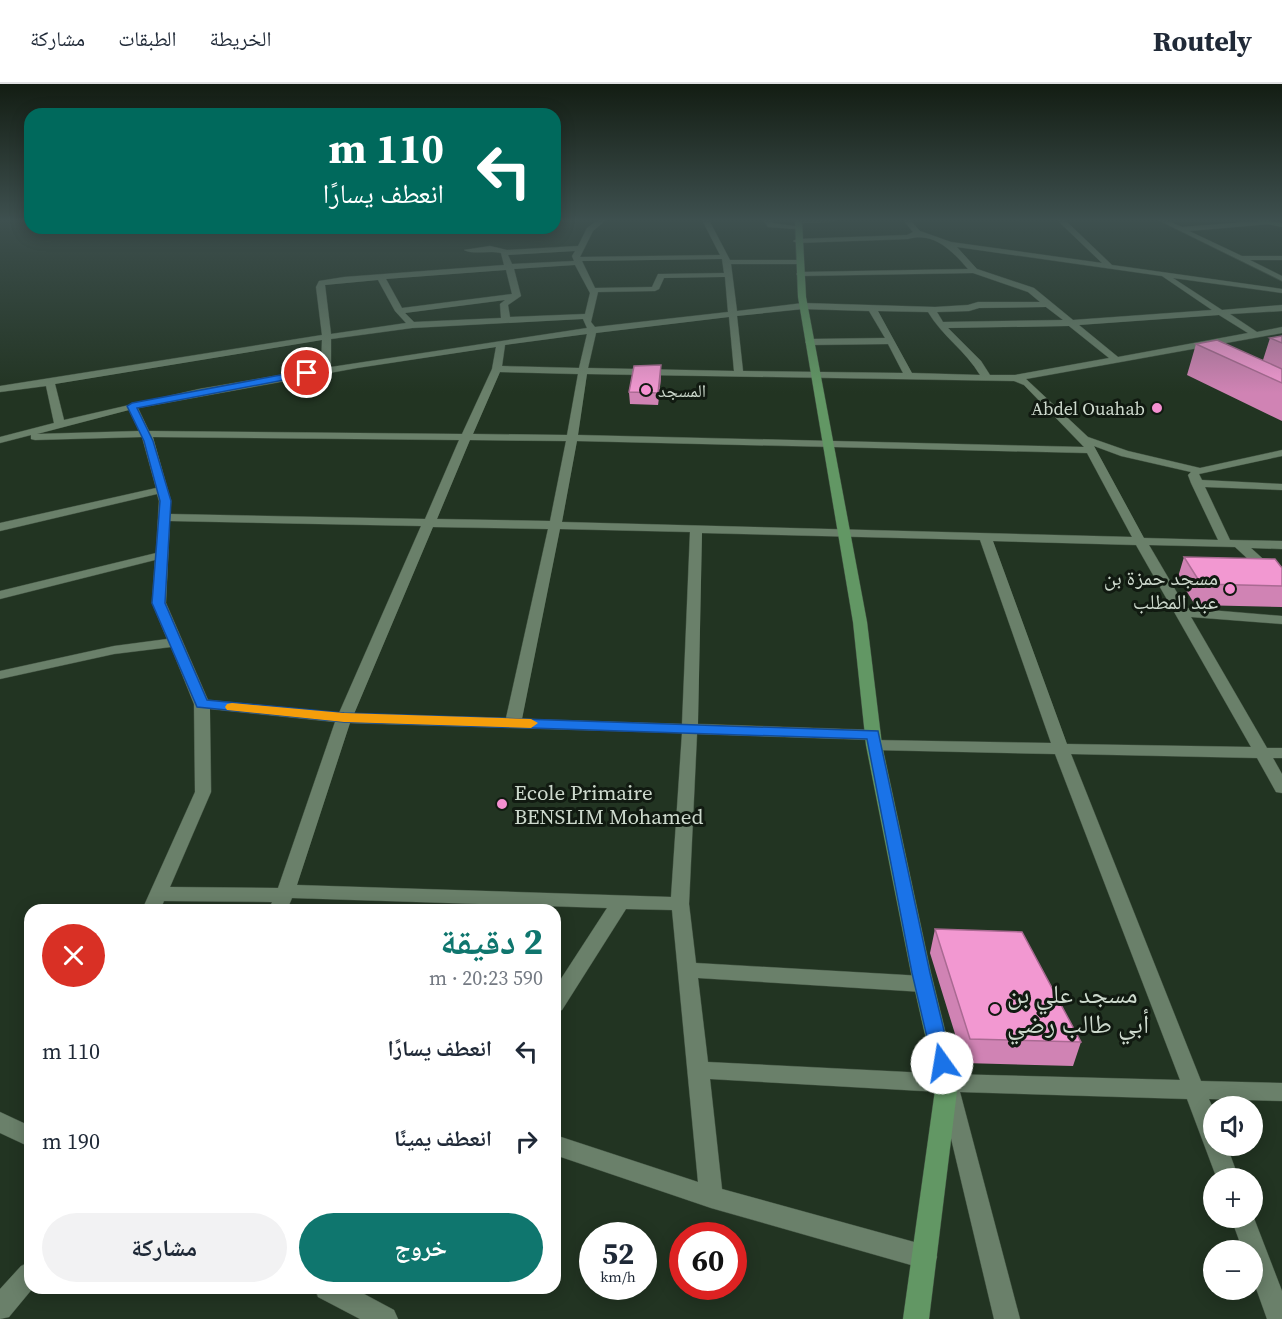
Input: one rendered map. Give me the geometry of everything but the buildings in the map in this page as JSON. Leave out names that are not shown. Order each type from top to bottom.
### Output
[{"type":"main road","points":[[801,278],[810,342],[860,622],[874,740],[923,984],[947,1083],[916,1319]]},
{"type":"street","points":[[326,370],[327,337],[320,287],[322,284],[344,279],[369,278]]},
{"type":"street","points":[[381,278],[399,311],[412,325]]},
{"type":"street","points":[[512,278],[517,296]]},
{"type":"street","points":[[513,723],[555,525],[592,330],[586,321],[594,294],[584,278]]},
{"type":"street","points":[[592,290],[655,289],[660,278]]},
{"type":"street","points":[[728,278],[739,374]]},
{"type":"street","points":[[994,278],[1031,290],[1114,358]]},
{"type":"street","points":[[1168,278],[1256,334]]},
{"type":"street","points":[[1193,278],[1282,291]]},
{"type":"street","points":[[1230,283],[1282,279]]},
{"type":"street","points":[[399,311],[517,296]]},
{"type":"street","points":[[506,320],[504,304],[517,296]]},
{"type":"street","points":[[4,439],[132,406],[326,370],[592,330],[804,306],[932,310],[969,308],[978,305],[1048,304]]},
{"type":"street","points":[[872,308],[910,378]]},
{"type":"street","points":[[940,325],[1070,322],[1282,308]]},
{"type":"street","points":[[932,310],[940,325],[978,363],[987,378]]},
{"type":"street","points":[[0,389],[412,325],[587,316]]},
{"type":"street","points":[[282,899],[344,718],[496,369],[498,344],[494,320]]},
{"type":"street","points":[[496,369],[910,378],[1015,378],[1114,358],[1282,330]]},
{"type":"street","points":[[810,342],[891,341]]},
{"type":"street","points":[[1186,346],[1208,356]]},
{"type":"street","points":[[1015,378],[1027,383],[1087,444],[1139,540],[1282,788]]},
{"type":"street","points":[[50,382],[60,425]]},
{"type":"street","points":[[132,406],[145,434],[165,501],[159,603],[202,704],[203,792],[155,902],[282,899],[680,904]]},
{"type":"street","points":[[4,439],[145,434],[572,438],[828,445],[1087,444],[1200,471],[1282,453]]},
{"type":"street","points":[[1192,469],[1201,493],[1221,525],[1225,543]]},
{"type":"street","points":[[1197,483],[1282,487]]},
{"type":"street","points":[[0,526],[162,490]]},
{"type":"street","points":[[164,517],[1282,545]]},
{"type":"street","points":[[696,529],[690,729],[680,904],[711,1197]]},
{"type":"street","points":[[985,537],[1061,749],[1203,1111]]},
{"type":"street","points":[[1239,544],[1282,583]]},
{"type":"street","points":[[0,596],[162,555]]},
{"type":"street","points":[[1181,612],[1282,620]]},
{"type":"street","points":[[0,675],[114,650],[176,642]]},
{"type":"street","points":[[202,704],[344,718],[690,729],[1061,749],[1282,753]]},
{"type":"street","points":[[561,995],[620,903]]},
{"type":"street","points":[[688,970],[923,984]]},
{"type":"street","points":[[699,1070],[947,1083],[1282,1092]]},
{"type":"street","points":[[947,1083],[1007,1319]]},
{"type":"street","points":[[0,1122],[24,1134]]},
{"type":"street","points":[[561,1147],[711,1197],[925,1257]]},
{"type":"street","points":[[1246,1228],[1280,1319]]},
{"type":"street","points":[[0,1308],[24,1281]]},
{"type":"street","points":[[355,1295],[385,1319]]},
{"type":"slow traffic","points":[[232,707],[344,718],[531,723]]},
{"type":"place","name":"المسجد","points":[[646,390]]},
{"type":"place","name":"Abdel Ouahab","points":[[1157,408]]},
{"type":"place","name":"مسجد حمزة بن عبد المطلب","points":[[1230,589]]},
{"type":"place","name":"Ecole Primaire BENSLIM Mohamed","points":[[502,804]]},
{"type":"place","name":"مسجد علي بن أبي طالب رضي","points":[[995,1009]]},
{"type":"route","points":[[307,373],[132,406],[148,441],[165,501],[159,603],[202,704],[344,718],[873,735],[921,973],[942,1063]]}]
